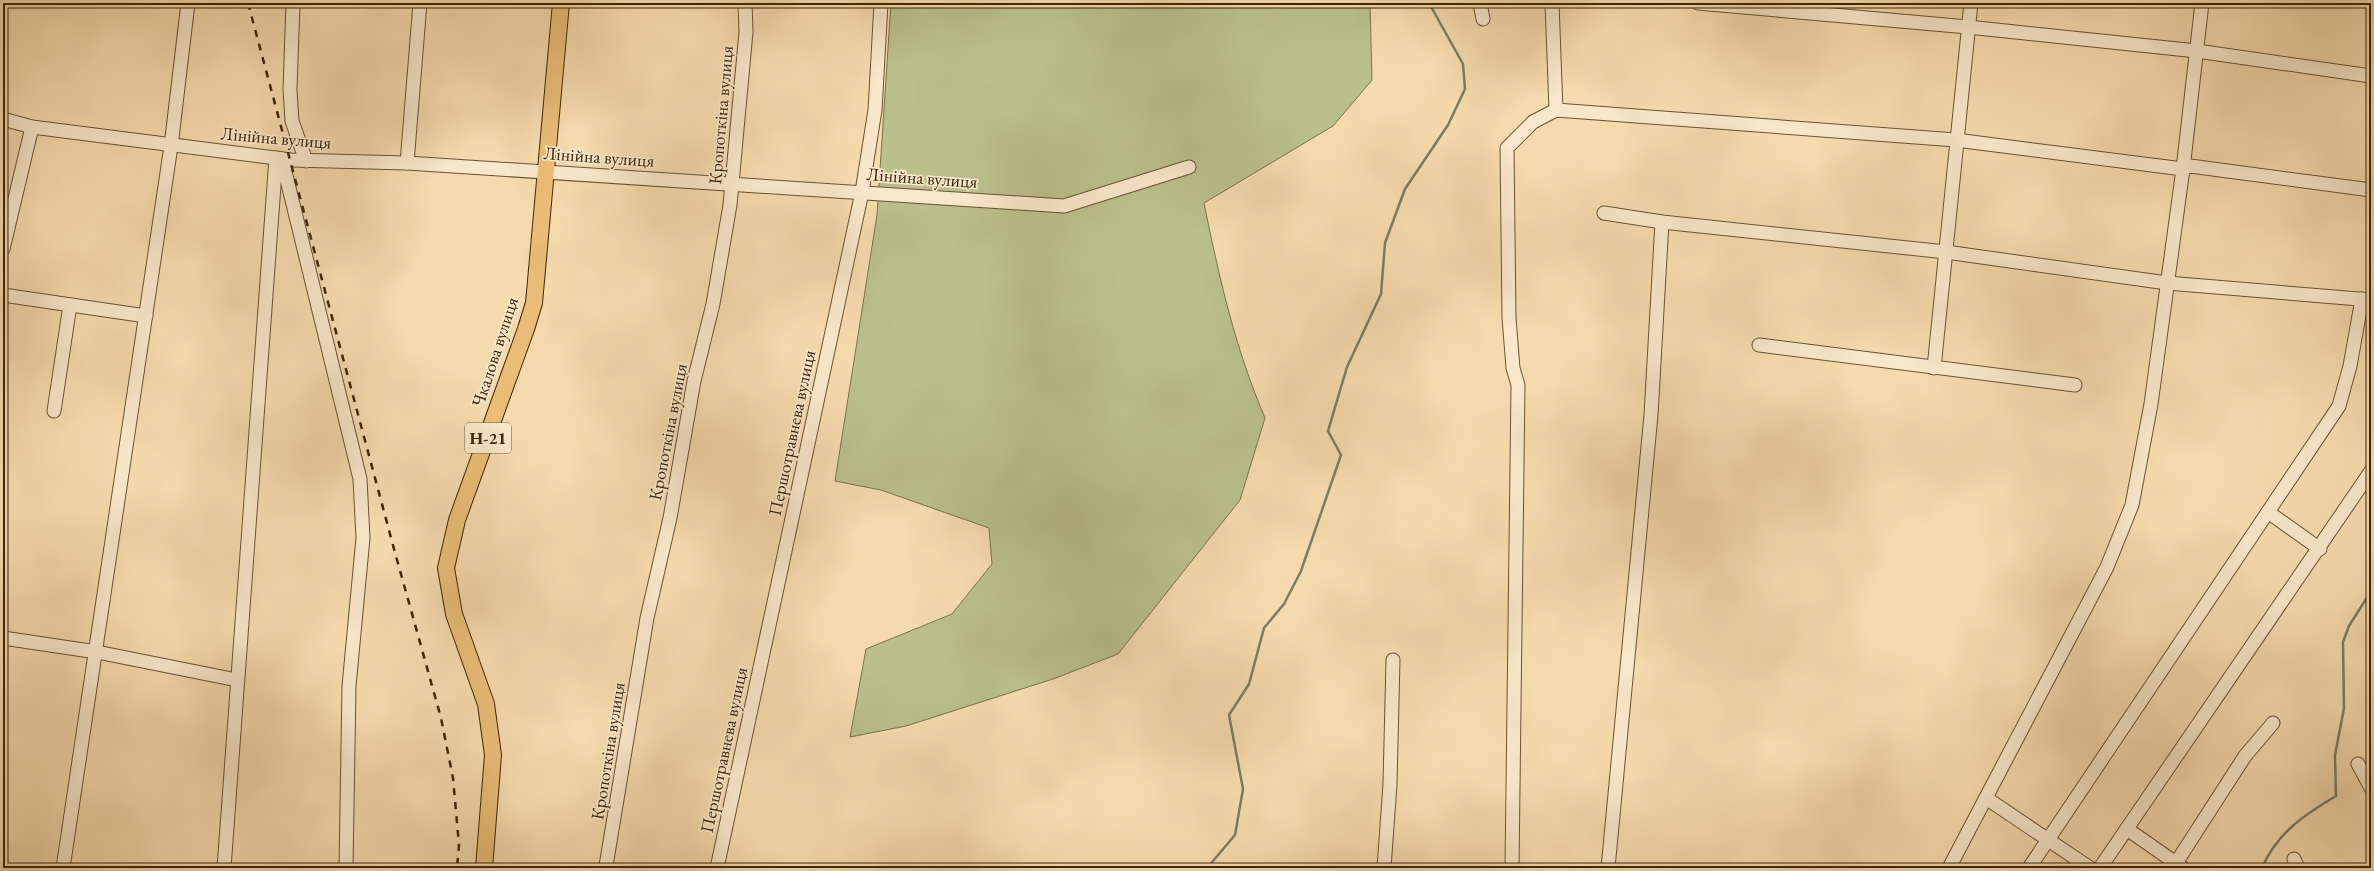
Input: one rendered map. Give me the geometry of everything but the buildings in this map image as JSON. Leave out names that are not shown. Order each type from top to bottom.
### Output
[{"type":"main road","name":"Чкалова вулиця","points":[[484,868],[493,755],[486,704],[454,614],[446,568],[457,520],[524,336],[534,303],[547,172],[561,3]]},
{"type":"street","points":[[63,868],[97,652],[171,146],[188,3]]},
{"type":"street","points":[[293,3],[290,90],[292,121],[306,161]]},
{"type":"street","points":[[407,163],[420,3]]},
{"type":"street","name":"Кропоткіна вулиця","points":[[606,866],[632,722],[644,637],[670,518],[694,381],[714,304],[732,184],[746,32],[745,3]]},
{"type":"street","name":"Першотравнева вулиця","points":[[717,868],[862,192],[875,110],[881,3]]},
{"type":"street","points":[[1480,3],[1483,18]]},
{"type":"street","points":[[1552,3],[1556,110]]},
{"type":"street","points":[[1698,3],[1968,27],[2197,51],[2371,76]]},
{"type":"street","points":[[1934,368],[1971,3]]},
{"type":"street","points":[[1949,868],[2107,567],[2132,505],[2151,404],[2183,169],[2202,3]]},
{"type":"street","points":[[1512,868],[1518,385],[1513,368],[1509,318],[1507,148],[1533,122],[1556,110],[1956,140],[2183,169],[2190,166],[2371,190]]},
{"type":"street","name":"Лінійна вулиця","points":[[3,119],[32,127],[279,159],[407,163],[1064,206],[1189,167]]},
{"type":"street","points":[[3,249],[32,127]]},
{"type":"street","points":[[224,868],[237,680],[279,159]]},
{"type":"street","points":[[279,159],[360,479],[363,538],[350,686],[346,868]]},
{"type":"street","points":[[1604,213],[1662,222],[1946,252],[2167,283],[2366,299],[2339,406],[2029,868]]},
{"type":"street","points":[[1608,868],[1652,415],[1662,222]]},
{"type":"street","points":[[3,295],[146,316]]},
{"type":"street","points":[[54,411],[70,305]]},
{"type":"street","points":[[1759,345],[2075,385]]},
{"type":"street","points":[[2100,868],[2320,549],[2371,472]]},
{"type":"street","points":[[2268,512],[2320,549]]},
{"type":"street","points":[[3,638],[97,652],[237,680]]},
{"type":"street","points":[[1384,868],[1390,784],[1393,660]]},
{"type":"street","points":[[2127,829],[2179,866],[2245,756],[2272,723]]},
{"type":"street","points":[[2358,764],[2371,788]]},
{"type":"street","points":[[1986,798],[2090,868]]},
{"type":"green space","points":[[891,3],[1370,3],[1372,80],[1333,126],[1204,203],[1236,339],[1254,392],[1265,418],[1240,500],[1118,654],[1053,679],[906,726],[850,737],[866,649],[952,614],[992,564],[989,528],[881,490],[835,481],[877,215]]},
{"type":"waterway","points":[[1207,868],[1235,835],[1243,789],[1229,715],[1249,684],[1264,628],[1284,604],[1301,571],[1341,455],[1328,431],[1347,367],[1381,294],[1385,243],[1405,189],[1448,125],[1465,89],[1463,64],[1429,3]]},
{"type":"waterway","points":[[2262,868],[2275,845],[2293,826],[2313,810],[2336,796],[2335,755],[2344,708],[2343,642],[2349,626],[2371,591]]},
{"type":"railway","points":[[248,3],[394,549],[441,718],[453,778],[459,845],[457,868]]}]
